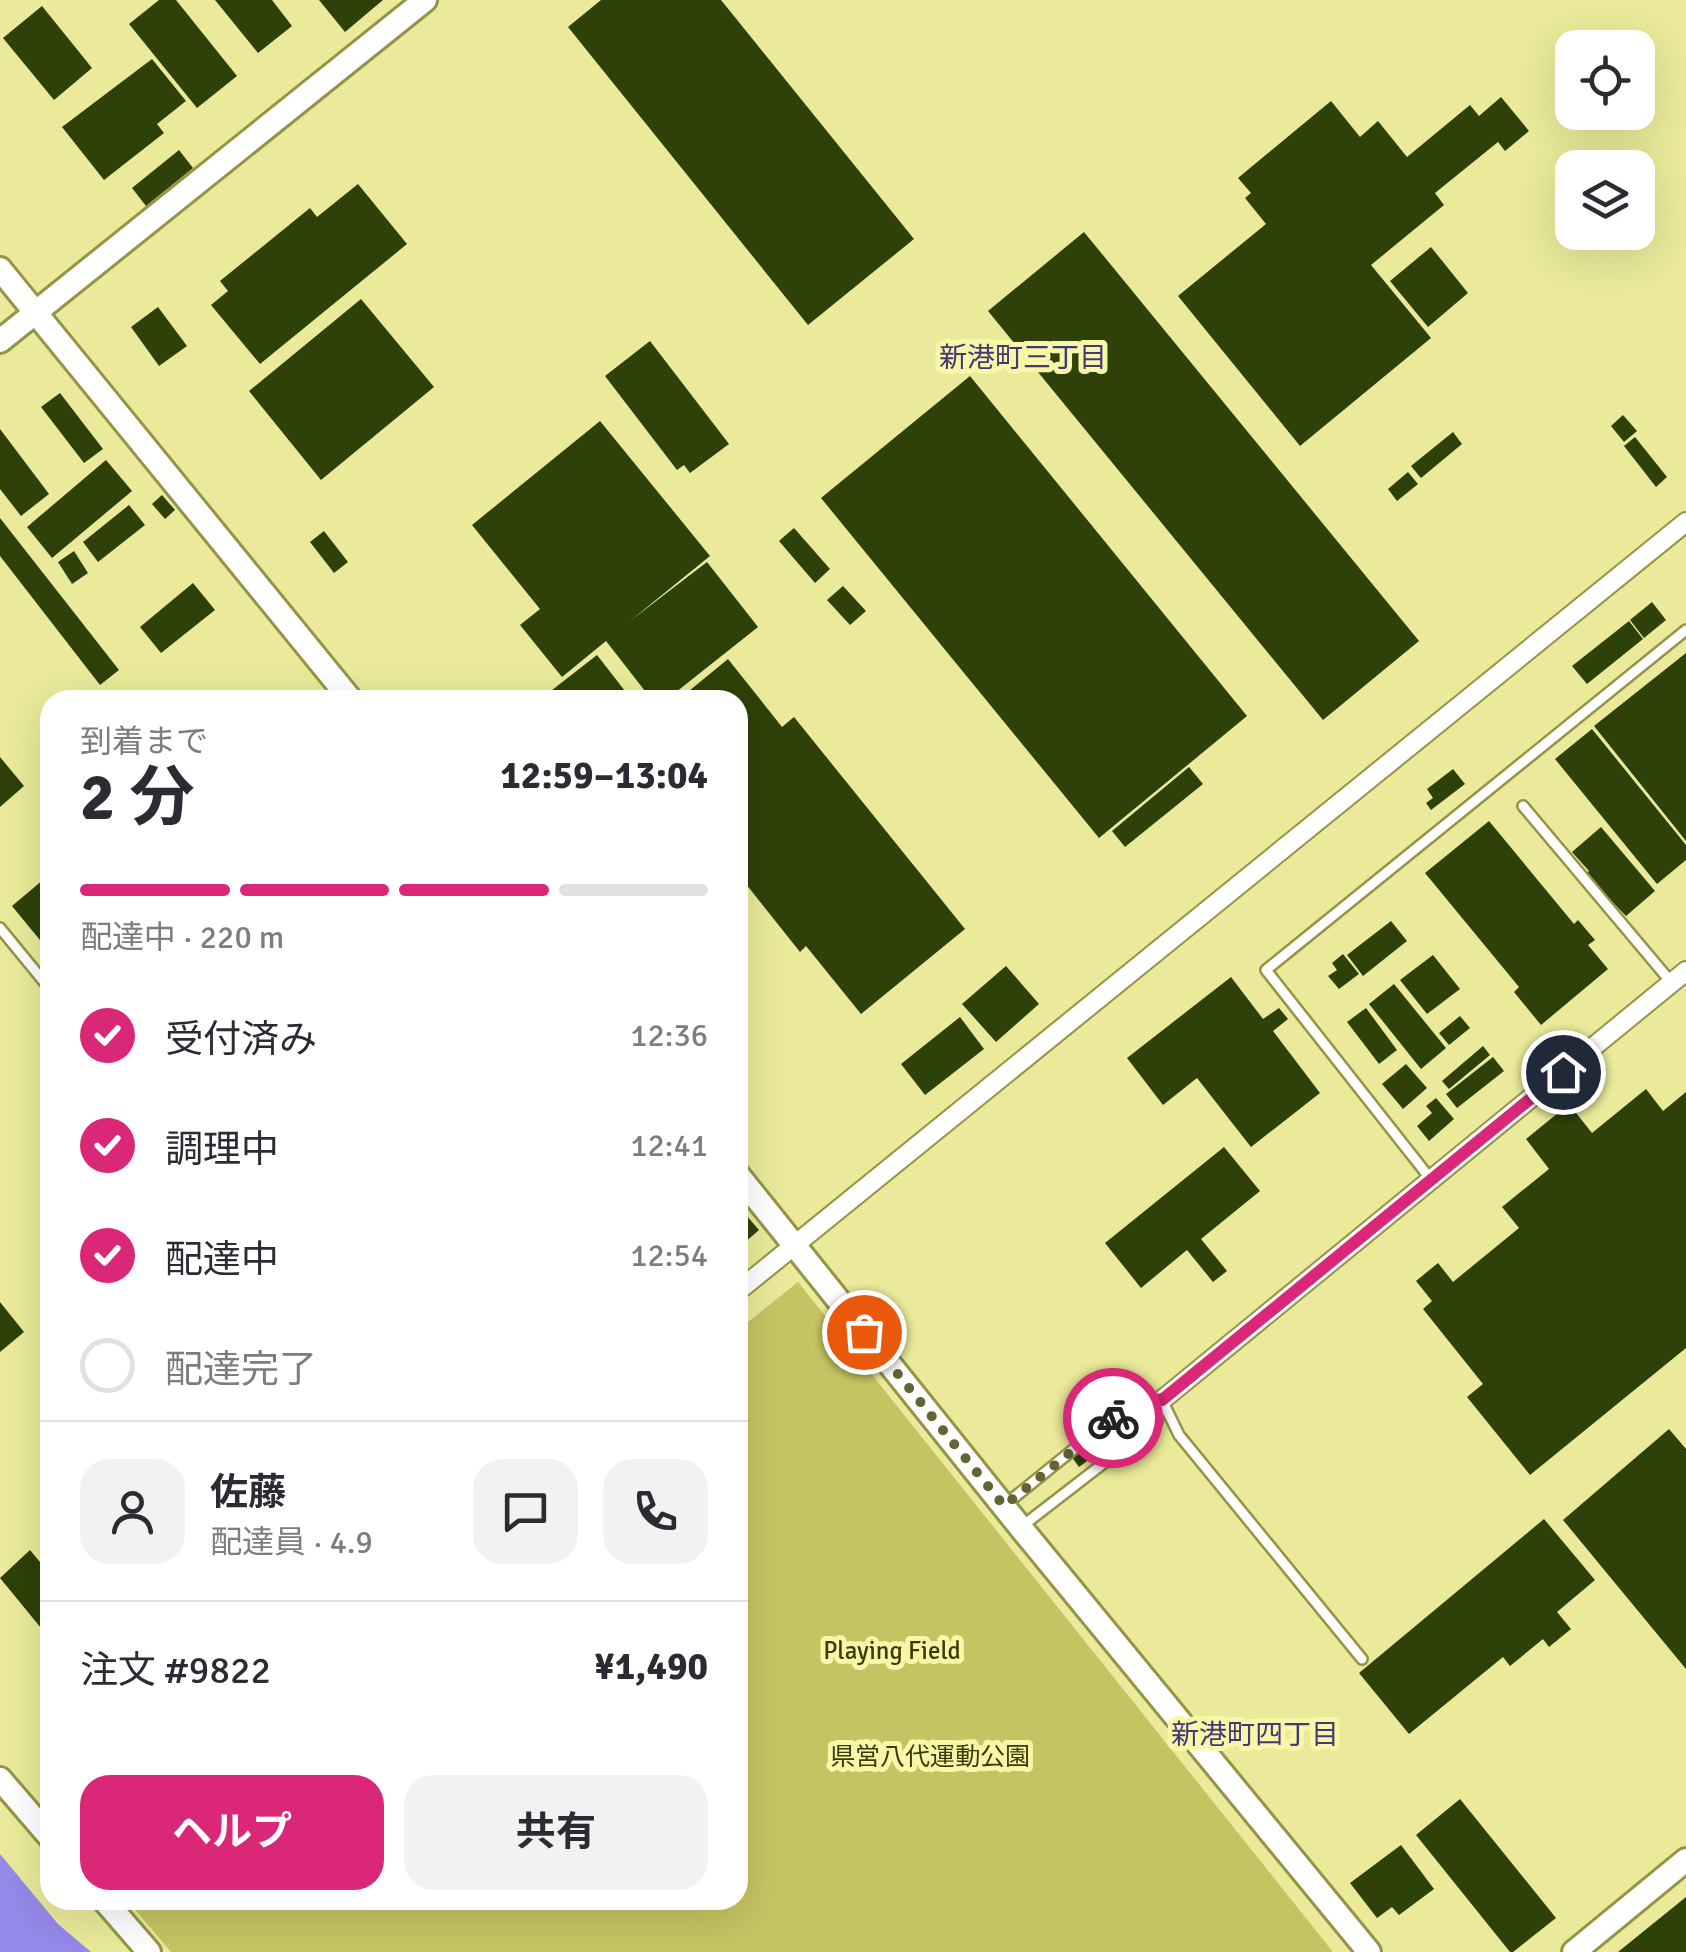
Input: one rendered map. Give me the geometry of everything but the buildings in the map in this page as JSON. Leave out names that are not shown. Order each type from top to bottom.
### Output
[{"type":"street","points":[[0,341],[425,0]]},
{"type":"street","points":[[0,269],[343,690]]},
{"type":"street","points":[[748,1283],[1686,522]]},
{"type":"street","points":[[1162,1400],[1681,974]]},
{"type":"street","points":[[748,1186],[1021,1528],[1369,1952]]},
{"type":"street","points":[[0,1779],[40,1825]]},
{"type":"street","points":[[1574,1952],[1686,1860]]},
{"type":"street","points":[[113,1910],[149,1952]]},
{"type":"lane","points":[[1429,1176],[1266,970],[1686,630]]},
{"type":"lane","points":[[1021,1528],[1157,1422],[1162,1400],[1429,1176],[1681,974],[1523,806]]},
{"type":"lane","points":[[0,928],[40,977]]},
{"type":"lane","points":[[1004,1506],[1137,1398],[1162,1400]]},
{"type":"lane","points":[[1162,1400],[1179,1436],[1362,1660]]},
{"type":"green space","name":"県営八代運動公園","points":[[798,1282],[1333,1952],[171,1952],[135,1910],[748,1910],[748,1322]]},
{"type":"shaded area","points":[[0,1854],[40,1902],[40,1910],[46,1910],[91,1952],[0,1952]]},
{"type":"way so far","points":[[864,1332],[1004,1506],[1113,1418]]},
{"type":"district","name":"新港町三丁目","points":[[1023,358]]},
{"type":"district","name":"新港町四丁目","points":[[1255,1735]]},
{"type":"route","points":[[1113,1418],[1137,1398],[1162,1400],[1563,1072]]},
{"type":"park label","name":"Playing Field","points":[[892,1650]]}]
